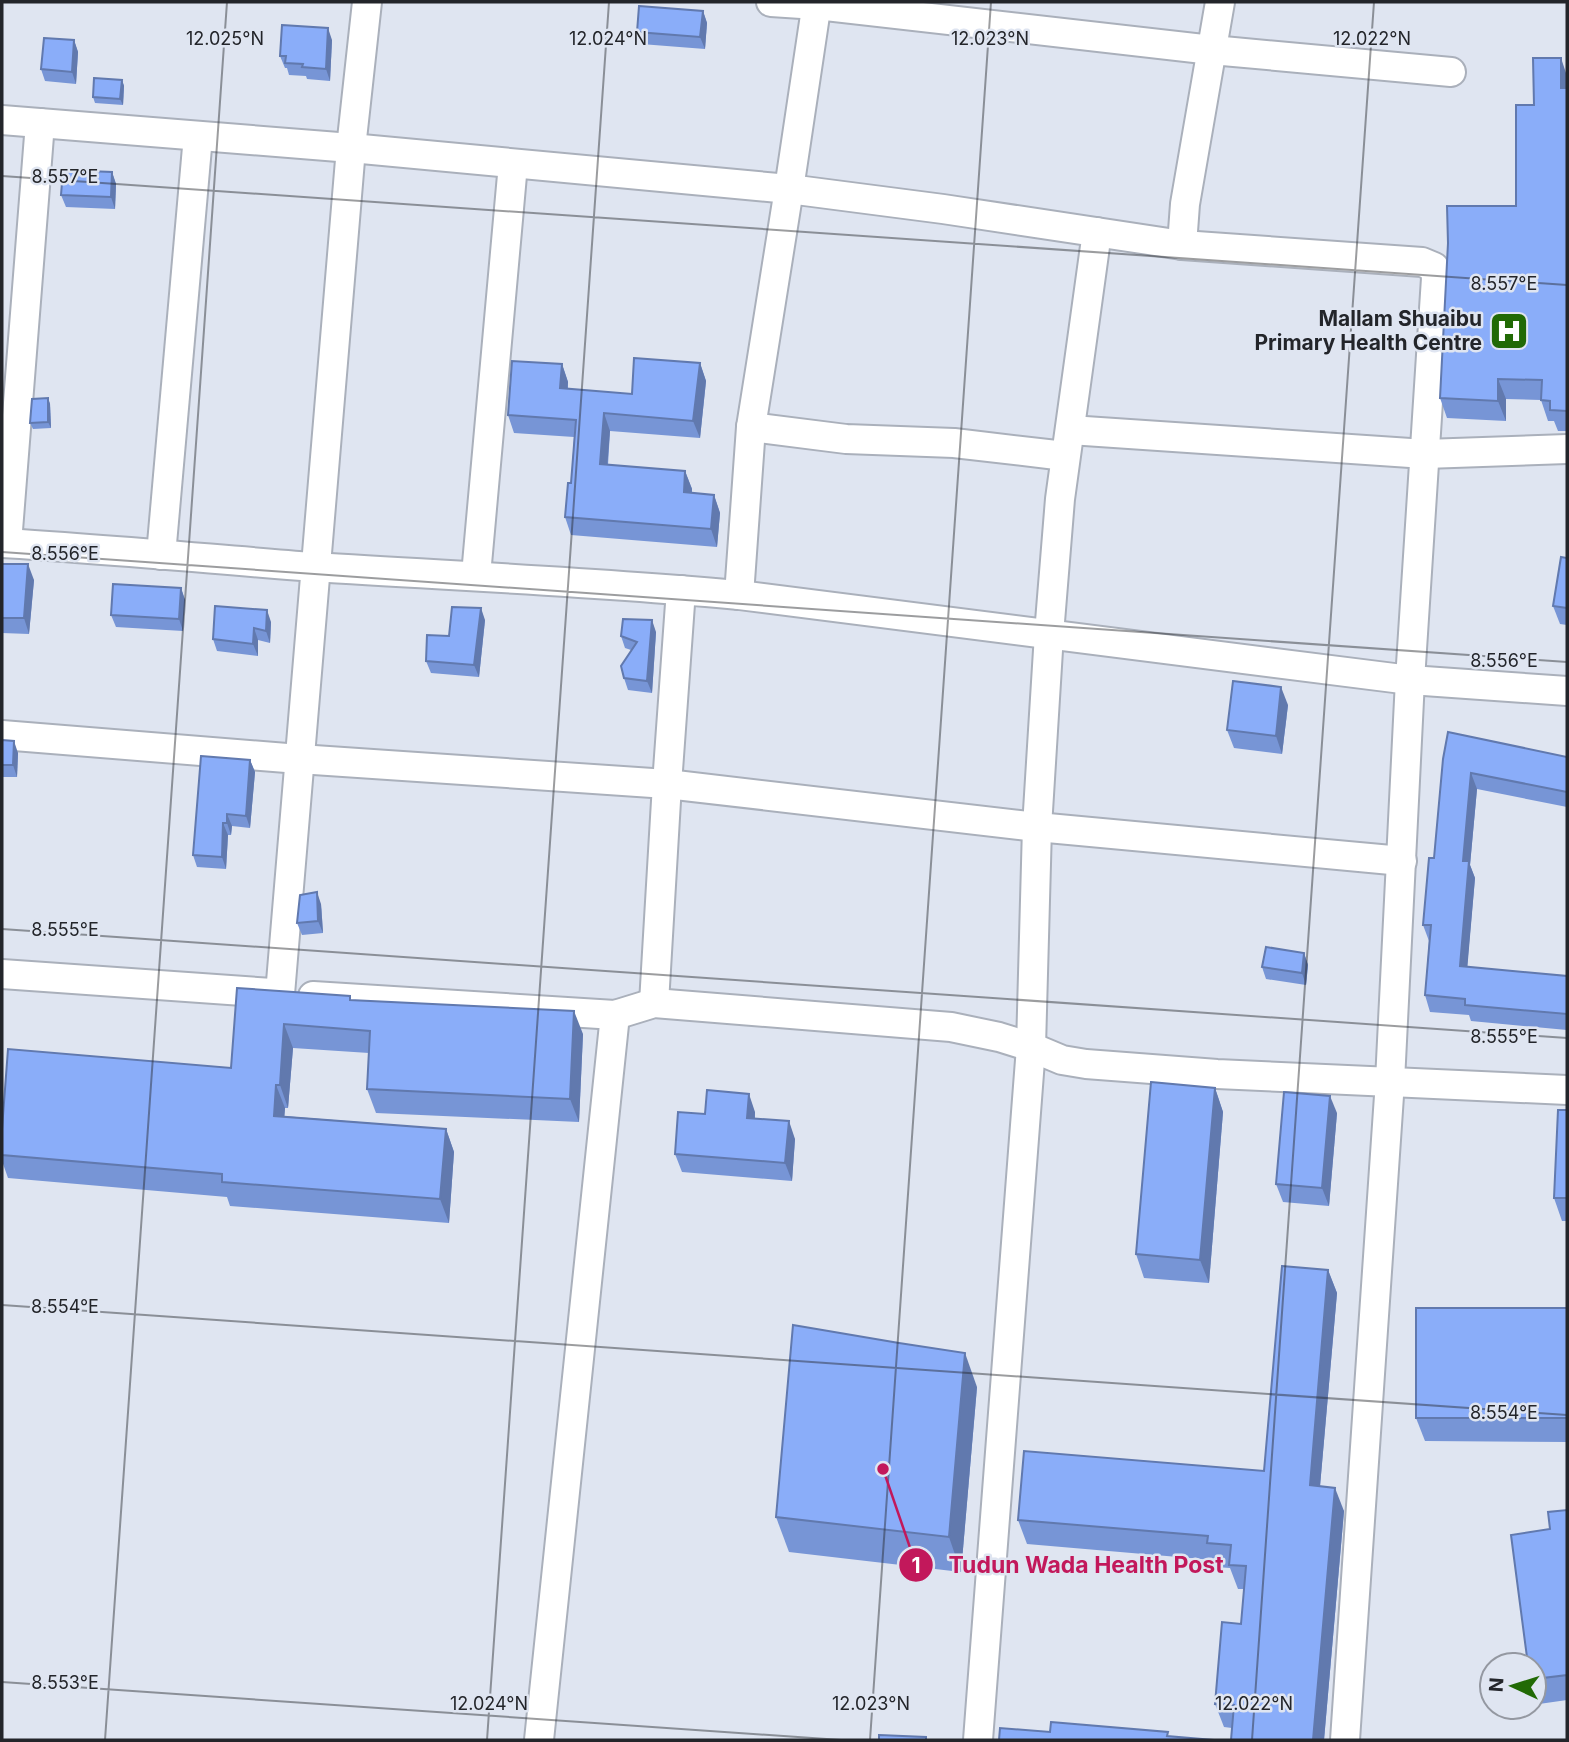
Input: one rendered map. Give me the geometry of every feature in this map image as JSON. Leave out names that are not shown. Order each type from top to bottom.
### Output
[{"type":"street","points":[[280,994],[351,148],[367,2]]},
{"type":"street","points":[[771,2],[817,3],[1212,50],[1451,72]]},
{"type":"street","points":[[1182,245],[1185,204],[1220,2]]},
{"type":"street","points":[[739,595],[751,427],[817,3]]},
{"type":"street","points":[[2,120],[351,148],[789,189],[1182,245],[1422,262],[1434,267],[1436,278],[1410,680],[1391,1081],[1346,1740]]},
{"type":"street","points":[[40,123],[4,543],[739,595],[1410,680],[1567,691]]},
{"type":"street","points":[[161,555],[198,136]]},
{"type":"street","points":[[475,575],[513,164]]},
{"type":"street","points":[[978,1740],[1031,1047],[1037,827],[1049,634],[1060,499],[1097,232]]},
{"type":"street","points":[[751,427],[846,439],[954,443],[1068,443],[1425,454],[1567,449]]},
{"type":"street","points":[[654,1003],[681,590]]},
{"type":"street","points":[[2,735],[299,759],[667,784],[1037,827],[1402,861]]},
{"type":"street","points":[[2,974],[615,1015],[654,1003],[951,1027],[999,1037],[1062,1060],[1086,1064],[1567,1090]]},
{"type":"street","points":[[539,1740],[615,1015]]},
{"type":"building","points":[[639,6],[703,11],[700,37],[637,32]]},
{"type":"building","points":[[282,25],[328,28],[326,69],[285,63],[286,56],[280,56]]},
{"type":"building","points":[[44,38],[74,40],[72,72],[41,69]]},
{"type":"building","name":"Mallam Shuaibu Primary Health Centre","points":[[1533,58],[1561,58],[1561,88],[1567,88],[1567,411],[1550,410],[1550,401],[1541,400],[1542,380],[1498,379],[1498,401],[1440,398],[1448,243],[1447,206],[1516,206],[1516,105],[1534,105]]},
{"type":"building","points":[[94,78],[122,80],[120,99],[93,97]]},
{"type":"building","points":[[63,170],[112,172],[111,197],[61,195]]},
{"type":"building","points":[[634,358],[700,363],[693,421],[604,413],[600,464],[685,471],[684,492],[714,495],[711,529],[565,517],[568,483],[571,483],[576,420],[508,415],[512,361],[562,364],[560,388],[632,394]]},
{"type":"building","points":[[48,398],[48,422],[30,423],[32,399]]},
{"type":"building","points":[[1561,557],[1567,558],[1567,608],[1553,606]]},
{"type":"building","points":[[2,564],[28,564],[24,618],[2,618]]},
{"type":"building","points":[[113,584],[181,588],[179,619],[111,615]]},
{"type":"building","points":[[215,606],[267,610],[266,631],[254,628],[253,644],[213,639]]},
{"type":"building","points":[[452,607],[481,608],[474,665],[426,661],[427,635],[449,636]]},
{"type":"building","points":[[623,619],[652,620],[647,681],[624,678],[621,666],[637,642],[621,636]]},
{"type":"building","points":[[1233,681],[1281,687],[1276,736],[1227,730]]},
{"type":"building","points":[[1448,732],[1567,757],[1567,792],[1471,773],[1463,861],[1469,861],[1460,966],[1567,976],[1567,1014],[1465,1005],[1465,999],[1425,995],[1431,925],[1423,925],[1429,858],[1434,858]]},
{"type":"building","points":[[2,740],[14,741],[13,765],[2,765]]},
{"type":"building","points":[[201,756],[250,760],[246,816],[227,814],[227,823],[223,823],[222,857],[193,855]]},
{"type":"building","points":[[317,892],[318,921],[297,923],[300,895]]},
{"type":"building","points":[[1266,947],[1304,953],[1302,973],[1262,967]]},
{"type":"building","points":[[237,988],[350,996],[350,1000],[574,1011],[570,1099],[367,1089],[370,1031],[284,1024],[280,1085],[276,1085],[274,1116],[446,1129],[440,1199],[222,1182],[222,1174],[2,1155],[8,1049],[231,1068]]},
{"type":"building","points":[[1151,1082],[1215,1088],[1200,1260],[1136,1254]]},
{"type":"building","points":[[707,1090],[749,1094],[747,1118],[789,1121],[785,1163],[675,1154],[678,1112],[705,1114]]},
{"type":"building","points":[[1284,1092],[1330,1096],[1322,1188],[1276,1184]]},
{"type":"building","points":[[1558,1110],[1567,1110],[1567,1198],[1554,1198]]},
{"type":"building","points":[[1282,1266],[1328,1270],[1310,1485],[1335,1488],[1313,1740],[1231,1740],[1234,1705],[1215,1704],[1222,1622],[1241,1624],[1246,1566],[1229,1565],[1231,1545],[1207,1543],[1208,1536],[1018,1520],[1024,1451],[1264,1471]]},
{"type":"building","points":[[1416,1308],[1567,1308],[1567,1418],[1416,1418]]},
{"type":"building","points":[[793,1325],[965,1353],[949,1537],[776,1517]]},
{"type":"building","points":[[1567,1510],[1567,1675],[1548,1677],[1548,1651],[1526,1651],[1511,1535],[1550,1529],[1548,1512]]},
{"type":"building","points":[[1051,1722],[1168,1732],[1167,1736],[1214,1740],[999,1740],[1000,1728],[1050,1732]]},
{"type":"building","points":[[879,1735],[926,1737],[926,1740],[879,1740]]},
{"type":"place","name":"Mallam Shuaibu Primary Health Centre","points":[[1509,331]]},
{"type":"place","name":"Tudun Wada Health Post","points":[[883,1469]]}]
